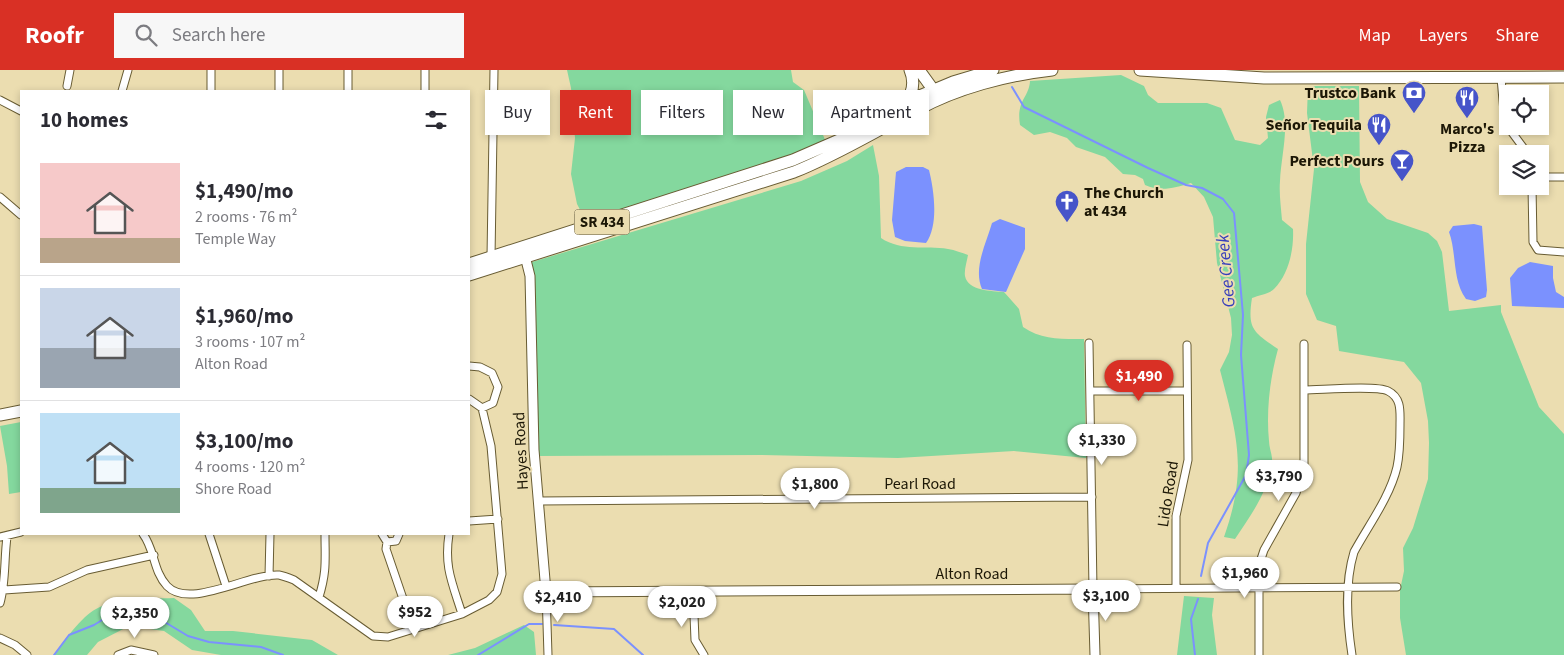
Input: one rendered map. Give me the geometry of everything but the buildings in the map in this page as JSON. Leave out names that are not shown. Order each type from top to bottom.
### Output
[{"type":"main road","points":[[910,70],[912,90]]},
{"type":"main road","points":[[919,70],[937,94]]},
{"type":"main road","points":[[937,94],[993,70]]},
{"type":"main road","points":[[937,94],[1052,70]]},
{"type":"main road","points":[[1140,70],[1264,78],[1369,74],[1503,74],[1564,77]]},
{"type":"main road","name":"SR 434","points":[[470,264],[492,257],[524,252],[794,172],[838,154],[937,94]]},
{"type":"main road","name":"SR 434","points":[[929,96],[937,94]]},
{"type":"main road","name":"SR 434","points":[[470,275],[524,252],[814,153],[850,135]]},
{"type":"main road","points":[[724,194],[734,186],[738,178]]},
{"type":"main road","points":[[0,415],[20,411]]},
{"type":"street","points":[[67,86],[70,70]]},
{"type":"street","points":[[122,90],[128,70]]},
{"type":"street","points":[[211,70],[211,90]]},
{"type":"street","points":[[279,70],[279,90]]},
{"type":"street","points":[[348,70],[348,90]]},
{"type":"street","points":[[425,70],[425,90]]},
{"type":"street","points":[[492,257],[494,70]]},
{"type":"street","points":[[1503,74],[1505,123],[1521,145]]},
{"type":"street","points":[[0,100],[20,110]]},
{"type":"street","points":[[1549,177],[1564,177]]},
{"type":"street","points":[[1532,195],[1533,242],[1538,250],[1564,252]]},
{"type":"street","points":[[0,197],[20,214]]},
{"type":"street","name":"Hayes Road","points":[[524,252],[530,276],[534,450],[546,592],[548,655]]},
{"type":"street","points":[[1089,343],[1095,655]]},
{"type":"street","points":[[1258,655],[1259,565],[1264,550],[1296,493],[1301,478],[1305,448],[1304,344]]},
{"type":"street","name":"Lido Road","points":[[1176,588],[1176,516],[1188,460],[1187,345]]},
{"type":"street","points":[[470,366],[480,367],[492,373],[498,387],[493,403],[482,408]]},
{"type":"street","points":[[1304,390],[1379,389],[1387,391],[1394,396],[1398,401],[1400,409],[1400,453],[1392,482],[1354,552],[1348,587],[1352,655]]},
{"type":"street","points":[[1090,391],[1188,391]]},
{"type":"street","points":[[144,535],[154,555],[160,578],[175,591],[197,594],[280,575],[294,580],[373,636],[388,637],[462,614],[489,600],[497,592],[502,574],[491,446],[482,408],[470,400]]},
{"type":"street","name":"Pearl Road","points":[[539,500],[1092,497]]},
{"type":"street","points":[[470,522],[498,519]]},
{"type":"street","points":[[0,602],[4,590],[3,537],[20,532]]},
{"type":"street","points":[[209,535],[226,586]]},
{"type":"street","points":[[270,535],[270,576]]},
{"type":"street","points":[[319,597],[325,578],[327,561],[324,535]]},
{"type":"street","points":[[383,535],[387,542],[386,548],[413,628]]},
{"type":"street","points":[[387,542],[396,541],[399,535]]},
{"type":"street","points":[[449,535],[446,554],[447,569],[462,614]]},
{"type":"street","points":[[4,590],[49,586],[87,570],[154,555]]},
{"type":"street","name":"Alton Road","points":[[546,592],[1397,587]]},
{"type":"street","points":[[693,591],[695,640],[704,655]]},
{"type":"street","points":[[0,638],[15,645],[27,655]]},
{"type":"street","points":[[118,655],[131,650],[154,655]]},
{"type":"green space","points":[[567,70],[791,70],[793,82],[804,90],[813,111],[813,135],[823,135],[826,142],[799,154],[587,223],[577,204],[571,174],[575,135],[631,135],[631,90],[571,90]]},
{"type":"green space","points":[[1121,75],[1144,86],[1148,95],[1158,103],[1207,103],[1221,108],[1235,140],[1260,145],[1268,138],[1266,117],[1269,105],[1280,100],[1283,109],[1285,129],[1280,196],[1282,220],[1293,229],[1293,245],[1290,261],[1279,283],[1269,292],[1252,298],[1251,309],[1254,329],[1278,349],[1268,406],[1268,430],[1272,463],[1263,493],[1235,539],[1224,537],[1236,492],[1238,472],[1235,434],[1220,370],[1229,352],[1232,335],[1231,318],[1217,263],[1213,217],[1204,197],[1191,183],[1162,189],[1145,185],[1143,179],[1135,175],[1123,174],[1105,157],[1076,147],[1067,138],[1050,132],[1034,135],[1020,125],[1021,105],[1030,81]]},
{"type":"green space","points":[[1308,86],[1359,86],[1360,182],[1368,202],[1387,219],[1428,233],[1437,241],[1442,252],[1449,311],[1501,305],[1501,312],[1539,407],[1564,434],[1564,655],[1406,655],[1400,618],[1400,590],[1404,571],[1403,548],[1413,528],[1428,479],[1428,421],[1421,383],[1404,362],[1339,351],[1336,326],[1317,320],[1306,294],[1306,244],[1314,169],[1307,113]]},
{"type":"green space","points":[[873,145],[879,176],[881,238],[905,247],[948,249],[968,255],[965,268],[967,281],[981,289],[1004,292],[1019,309],[1023,327],[1045,337],[1084,339],[1086,458],[1014,451],[898,458],[762,455],[538,456],[532,262],[801,181],[847,161]]},
{"type":"green space","points":[[20,422],[20,492],[9,494],[7,466],[0,426]]},
{"type":"green space","points":[[1184,596],[1214,598],[1212,615],[1217,655],[1177,655]]},
{"type":"green space","points":[[174,598],[191,610],[205,631],[233,631],[312,640],[338,655],[221,655],[192,650],[164,631],[129,626],[98,642],[87,655],[54,655],[79,623],[96,609],[124,600]]},
{"type":"green space","points":[[524,625],[534,632],[536,655],[448,655],[475,648]]},
{"type":"water","points":[[906,167],[923,167],[929,170],[934,197],[934,217],[933,227],[926,243],[905,241],[895,237],[892,220],[896,172]]},
{"type":"water","points":[[1000,219],[1025,228],[1025,249],[1006,292],[982,289],[979,273],[981,256],[992,223]]},
{"type":"water","points":[[1474,224],[1482,226],[1487,290],[1486,297],[1475,301],[1466,299],[1462,292],[1449,232],[1453,226]]},
{"type":"water","points":[[1530,262],[1553,266],[1556,292],[1564,297],[1564,308],[1512,306],[1510,278],[1518,268]]},
{"type":"waterway","name":"Gee Creek","points":[[1012,87],[1024,107],[1148,168],[1186,185],[1202,188],[1223,199],[1234,213],[1243,315],[1241,355],[1249,455],[1246,475],[1208,543],[1201,576]]},
{"type":"waterway","name":"Gee Creek","points":[[1195,655],[1191,619],[1198,599]]},
{"type":"waterway","name":"Gee Creek","points":[[54,655],[69,635],[94,625],[120,609],[135,607],[143,609],[188,636],[209,642],[261,647],[283,655]]},
{"type":"waterway","name":"Gee Creek","points":[[478,655],[529,624],[542,624]]},
{"type":"waterway","name":"Gee Creek","points":[[554,625],[614,629],[643,655]]},
{"type":"place","name":"Trustco Bank","points":[[1414,114]]},
{"type":"place","name":"Marco's Pizza","points":[[1467,119]]},
{"type":"place","name":"Señor Tequila","points":[[1379,146]]},
{"type":"place","name":"Perfect Pours","points":[[1402,182]]},
{"type":"place","name":"The Church at 434","points":[[1067,223]]}]
